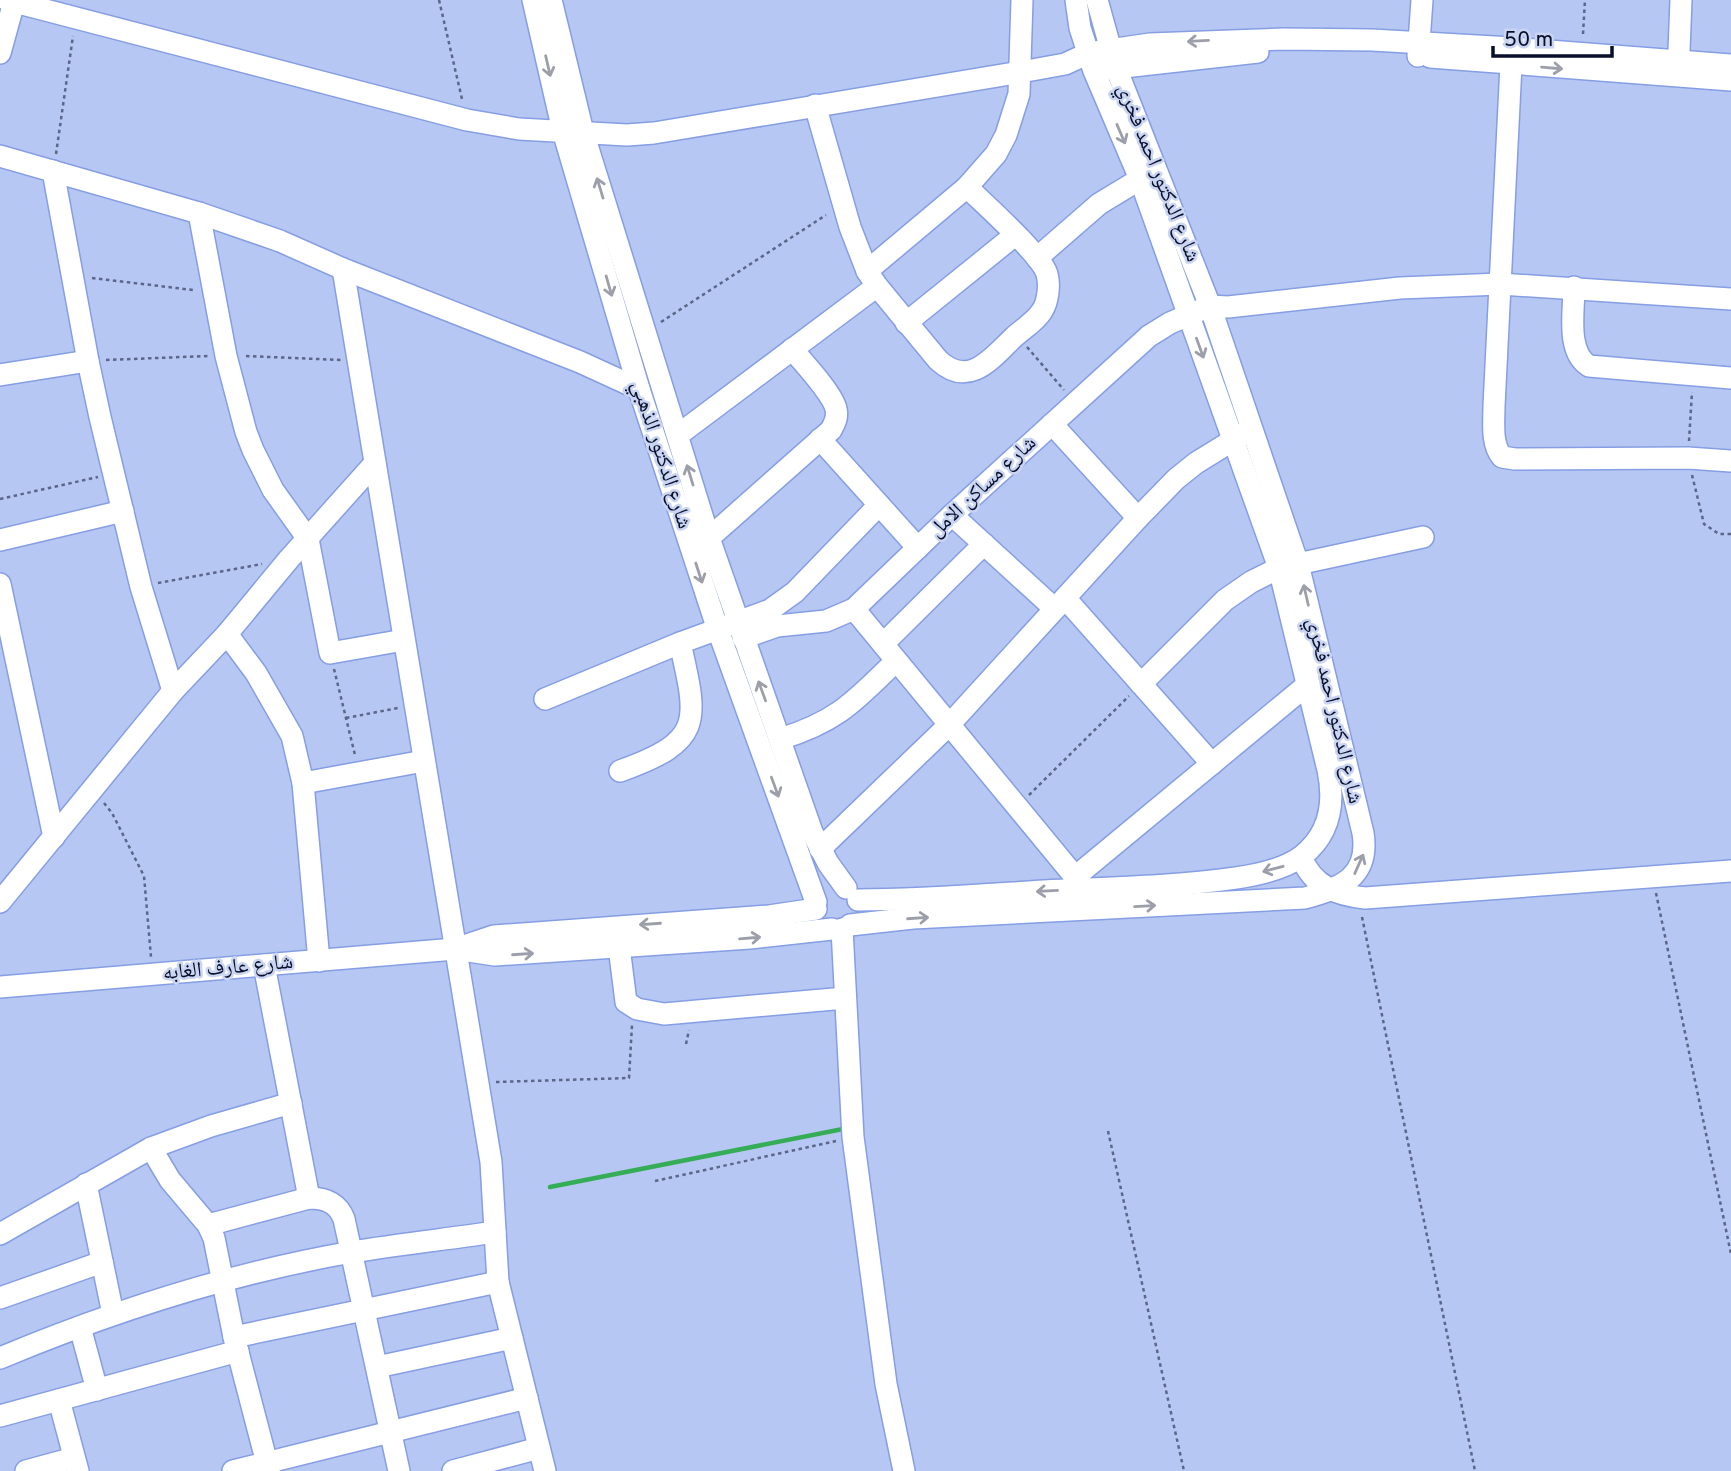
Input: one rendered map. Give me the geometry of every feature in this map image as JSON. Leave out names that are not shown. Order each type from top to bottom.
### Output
[{"type":"street","name":"شارع الدكتور الذهبي","points":[[533,0],[573,132],[639,389],[733,630],[780,739],[820,849],[852,894]]},
{"type":"street","name":"شارع الدكتور الذهبي","points":[[551,0],[573,132],[646,332],[816,906]]},
{"type":"street","points":[[678,435],[792,349],[872,279],[983,171],[1006,135],[1019,94],[1022,0]]},
{"type":"street","name":"شارع الدكتور احمد فخري","points":[[1076,0],[1080,27],[1092,62],[1149,174],[1210,306],[1242,434]]},
{"type":"street","name":"شارع الدكتور احمد فخري","points":[[842,927],[913,918],[1305,898],[1342,886],[1359,868],[1365,845],[1363,833],[1289,566],[1242,434],[1188,315],[1097,0]]},
{"type":"street","points":[[1419,50],[1422,0]]},
{"type":"street","points":[[1678,69],[1681,0]]},
{"type":"street","points":[[0,52],[10,1],[467,120],[519,129],[627,135],[654,133],[1065,64],[1281,49],[1311,44],[1419,50],[1512,48],[1583,55],[1731,80]]},
{"type":"street","points":[[1419,50],[1511,65],[1678,69],[1731,65]]},
{"type":"street","points":[[1511,65],[1494,427],[1497,452],[1502,457],[1515,459],[1688,458],[1731,461]]},
{"type":"street","points":[[814,106],[844,204],[872,279],[938,360],[955,371],[975,370],[984,366],[1042,311],[1047,299],[1046,273],[1037,258],[967,187]]},
{"type":"street","points":[[0,156],[199,213],[280,241],[343,269],[580,362],[639,389]]},
{"type":"street","points":[[53,171],[88,361],[114,474],[141,587],[173,691]]},
{"type":"street","points":[[1037,258],[1099,204],[1149,174]]},
{"type":"street","points":[[199,213],[226,356],[253,450],[273,490],[308,540],[330,653],[404,640]]},
{"type":"street","points":[[906,323],[1015,235]]},
{"type":"street","points":[[343,269],[491,1162],[498,1282],[545,1471]]},
{"type":"street","points":[[1210,306],[1228,307],[1411,287],[1500,284],[1731,299]]},
{"type":"street","points":[[1574,287],[1574,346],[1582,362],[1607,369],[1731,378]]},
{"type":"street","name":"شارع مساكن الامل","points":[[733,630],[826,621],[854,609],[952,515],[1149,337],[1170,323],[1210,306]]},
{"type":"street","points":[[709,538],[831,430],[836,420],[837,409],[832,399],[792,349]]},
{"type":"street","points":[[0,374],[88,361]]},
{"type":"street","points":[[1052,424],[1138,517]]},
{"type":"street","points":[[820,849],[949,725],[1138,517],[1196,463],[1242,434]]},
{"type":"street","points":[[820,439],[918,548]]},
{"type":"street","points":[[1,898],[173,691],[228,634],[289,559],[375,463]]},
{"type":"street","points":[[545,699],[680,643],[733,630],[770,610],[783,602],[879,505]]},
{"type":"street","points":[[0,541],[123,511]]},
{"type":"street","points":[[952,515],[984,544],[1060,603],[1141,684],[1212,764]]},
{"type":"street","points":[[1141,684],[1225,600],[1251,582],[1289,566],[1423,537]]},
{"type":"street","points":[[883,644],[984,544]]},
{"type":"street","name":"شارع الدكتور احمد فخري","points":[[852,894],[1238,878],[1284,866],[1301,857],[1315,843],[1326,825],[1332,807],[1332,788],[1307,685],[1289,566]]},
{"type":"street","points":[[0,583],[54,837]]},
{"type":"street","points":[[854,609],[1080,883],[1212,764],[1307,685]]},
{"type":"street","points":[[228,634],[257,673],[292,736],[303,783],[319,961]]},
{"type":"street","points":[[620,771],[671,747],[688,728],[692,719],[692,697],[680,643]]},
{"type":"street","points":[[780,739],[810,729],[839,714],[897,661]]},
{"type":"street","points":[[303,783],[424,761]]},
{"type":"street","points":[[1326,825],[1345,825],[1363,833]]},
{"type":"street","points":[[1301,857],[1312,877],[1331,890],[1358,897],[1731,872]]},
{"type":"street","points":[[831,887],[852,894],[859,909],[856,918],[842,927],[824,925],[818,918],[816,906],[824,890],[831,887]]},
{"type":"street","name":"شارع عارف الغابه","points":[[0,987],[456,949],[494,936],[769,916],[816,906]]},
{"type":"street","points":[[842,927],[853,1138],[886,1384],[904,1471]]},
{"type":"street","name":"شارع عارف الغابه","points":[[456,949],[495,956],[750,939],[842,927]]},
{"type":"street","points":[[619,947],[626,1002],[648,1012],[673,1014],[845,998]]},
{"type":"street","points":[[264,965],[309,1198]]},
{"type":"street","points":[[0,1234],[151,1148],[211,1126],[291,1104]]},
{"type":"street","points":[[151,1148],[170,1180],[208,1225],[214,1238],[236,1344],[268,1467]]},
{"type":"street","points":[[86,1184],[113,1314]]},
{"type":"street","points":[[208,1225],[309,1198],[318,1198],[336,1205],[344,1219],[352,1252],[399,1471]]},
{"type":"street","points":[[0,1358],[113,1314],[222,1281],[352,1252],[495,1232]]},
{"type":"street","points":[[0,1298],[102,1262]]},
{"type":"street","points":[[0,1416],[97,1390],[236,1344],[364,1310],[498,1282]]},
{"type":"street","points":[[80,1327],[97,1390]]},
{"type":"street","points":[[377,1367],[512,1338]]},
{"type":"street","points":[[233,1471],[268,1467],[391,1432],[527,1398]]},
{"type":"street","points":[[26,1471],[76,1464],[59,1400]]},
{"type":"street","points":[[453,1471],[540,1448]]},
{"type":"path","points":[[439,0],[467,120]]},
{"type":"path","points":[[1583,55],[1586,0]]},
{"type":"path","points":[[53,171],[73,35]]},
{"type":"path","points":[[646,332],[844,204]]},
{"type":"path","points":[[72,276],[214,292]]},
{"type":"path","points":[[1016,335],[1075,403]]},
{"type":"path","points":[[1693,374],[1688,458],[1704,524],[1719,534],[1731,534]]},
{"type":"path","points":[[0,499],[114,474]]},
{"type":"path","points":[[141,587],[289,559]]},
{"type":"path","points":[[330,653],[359,773]]},
{"type":"path","points":[[1017,807],[1141,684]]},
{"type":"path","points":[[346,718],[415,705]]},
{"type":"path","points":[[92,790],[112,813],[144,876],[152,974]]},
{"type":"path","points":[[1652,876],[1731,1254]]},
{"type":"path","points":[[1358,897],[1475,1471]]},
{"type":"path","points":[[478,1083],[629,1078],[633,1007]]},
{"type":"path","points":[[1108,1131],[1184,1471]]},
{"type":"path","points":[[655,1181],[853,1138]]},
{"type":"waterway","points":[[550,1187],[848,1128]]}]
